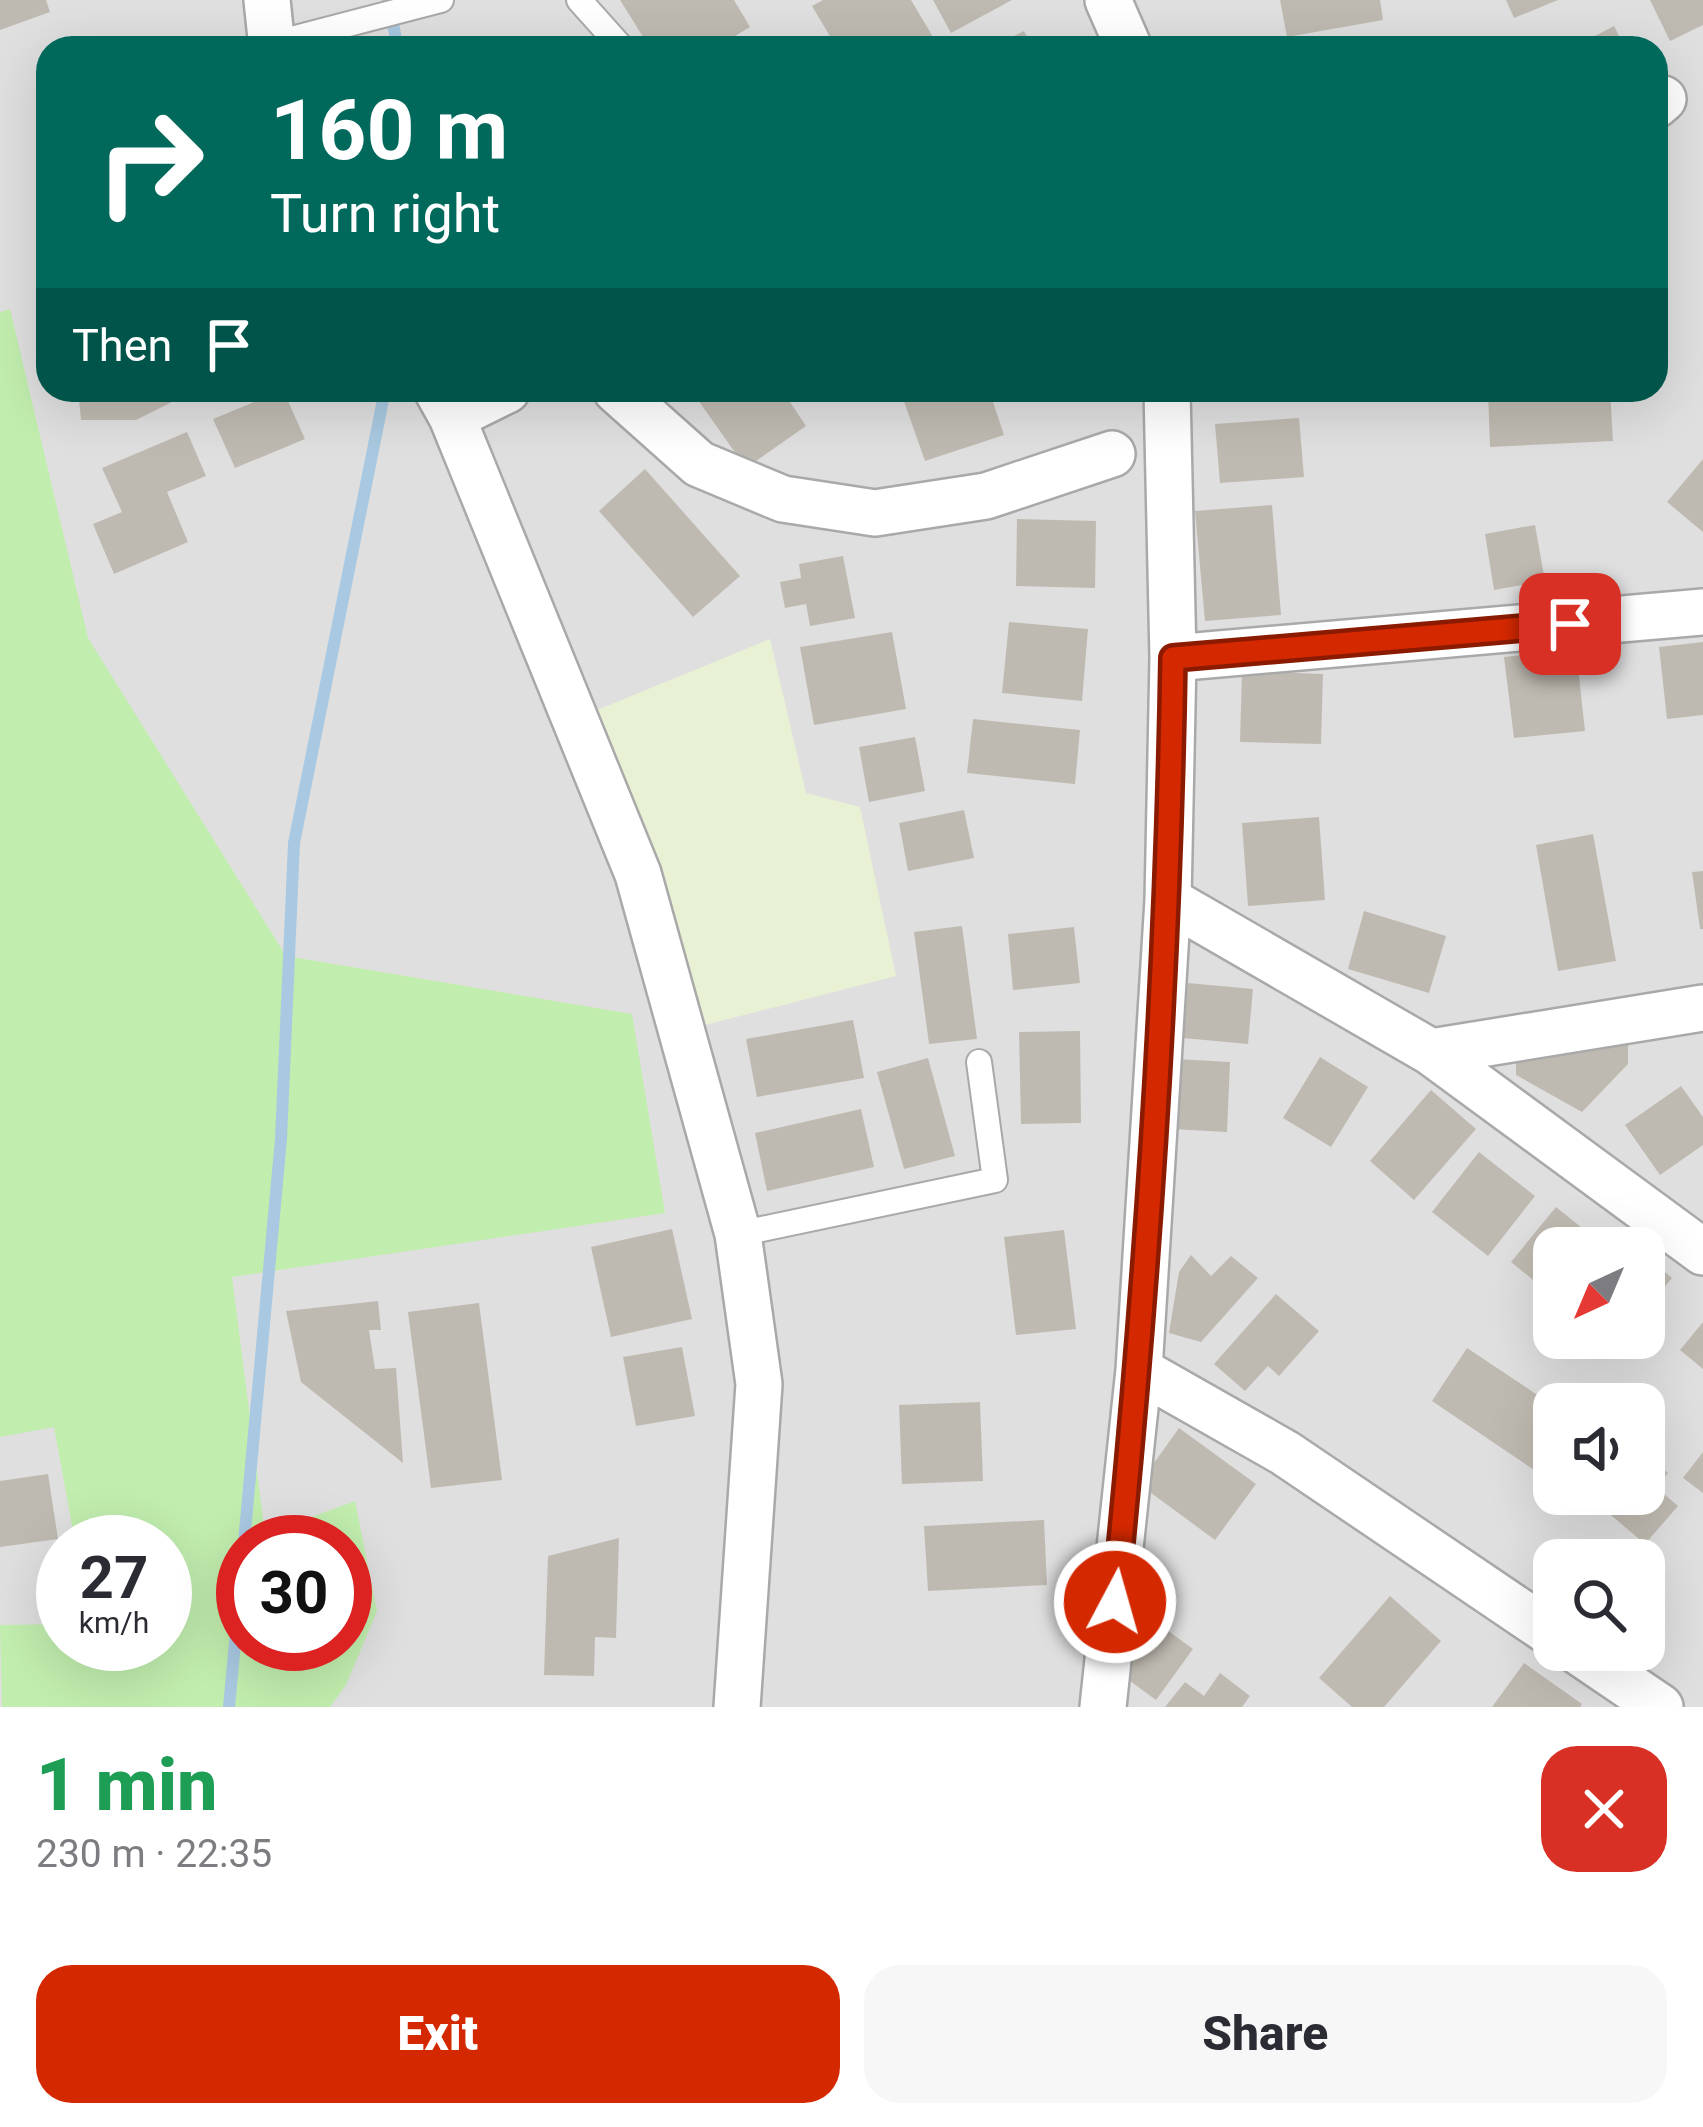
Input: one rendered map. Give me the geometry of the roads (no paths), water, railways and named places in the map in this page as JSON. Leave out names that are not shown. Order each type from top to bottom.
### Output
[{"type":"street","points":[[1108,0],[1124,36]]},
{"type":"street","points":[[629,402],[699,464],[783,499],[875,513],[986,496],[1112,454]]},
{"type":"street","points":[[1103,1707],[1139,1370],[1168,900],[1173,658],[1167,402]]},
{"type":"street","points":[[445,404],[638,874],[738,1234],[759,1384],[737,1707]]},
{"type":"street","points":[[1173,658],[1703,612]]},
{"type":"street","points":[[1168,900],[1431,1052],[1703,1252]]},
{"type":"street","points":[[1431,1052],[1703,1008]]},
{"type":"street","points":[[1139,1370],[1285,1453],[1533,1621]]},
{"type":"street","points":[[1607,1671],[1660,1707]]},
{"type":"lane","points":[[270,31],[441,0]]},
{"type":"lane","points":[[579,0],[611,36]]},
{"type":"lane","points":[[738,1234],[995,1180],[979,1062]]},
{"type":"waterway","points":[[388,0],[396,36]]},
{"type":"waterway","points":[[246,1515],[281,1139],[294,843],[383,402]]},
{"type":"waterway","points":[[229,1707],[232,1671]]}]
